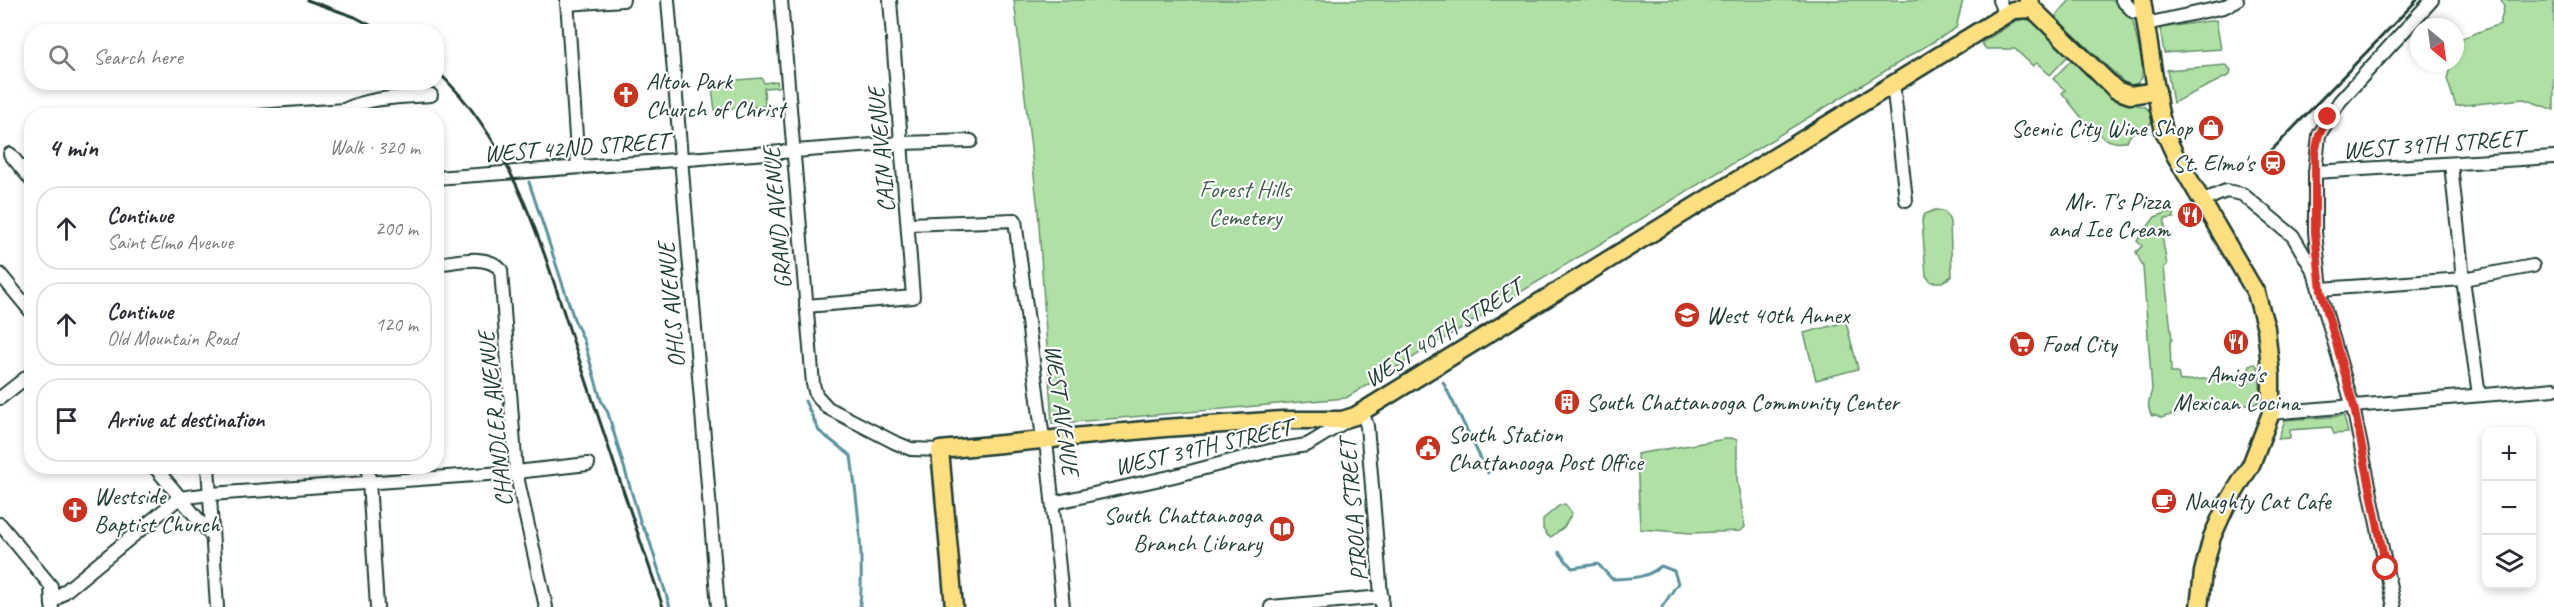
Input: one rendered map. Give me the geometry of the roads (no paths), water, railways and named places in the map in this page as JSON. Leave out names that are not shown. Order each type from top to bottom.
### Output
[{"type":"main road","points":[[2031,4],[2116,90],[2130,95],[2157,91]]},
{"type":"main road","name":"WEST 40TH STREET","points":[[940,450],[1282,420],[1342,420],[1358,413],[1893,83],[2002,8],[2020,8],[2031,4]]},
{"type":"main road","points":[[2144,12],[2166,135],[2257,296],[2266,328],[2271,375],[2271,414],[2251,465],[2226,506],[2212,537],[2203,572],[2199,607]]},
{"type":"main road","points":[[940,450],[954,607]]},
{"type":"street","points":[[578,167],[567,2],[623,0]]},
{"type":"street","name":"OHLS AVENUE","points":[[668,0],[718,607]]},
{"type":"street","name":"GRAND AVENUE","points":[[781,0],[806,306],[816,395]]},
{"type":"street","name":"CAIN AVENUE","points":[[806,306],[913,297],[890,0]]},
{"type":"street","points":[[2122,0],[2134,12],[2224,7],[2237,0]]},
{"type":"street","points":[[2321,290],[2315,232],[2315,172],[2319,135],[2328,117],[2432,0]]},
{"type":"street","points":[[1893,83],[1906,200]]},
{"type":"street","points":[[351,108],[358,103],[377,99],[431,95]]},
{"type":"street","name":"WEST 42ND STREET","points":[[444,177],[901,143],[971,141]]},
{"type":"street","points":[[10,154],[24,171]]},
{"type":"street","name":"WEST 39TH STREET","points":[[2315,172],[2554,157]]},
{"type":"street","points":[[2451,164],[2463,279],[2479,395]]},
{"type":"street","points":[[2202,201],[2226,191],[2242,194],[2293,236],[2314,272],[2354,407],[2394,607]]},
{"type":"street","name":"WEST AVENUE","points":[[908,224],[1015,220],[1053,503],[1063,607]]},
{"type":"street","name":"CHANDLER AVENUE","points":[[444,263],[485,260],[495,263],[501,270],[516,472],[546,607]]},
{"type":"street","points":[[2321,290],[2463,279],[2533,266]]},
{"type":"street","points":[[0,274],[24,303]]},
{"type":"street","points":[[0,398],[24,379]]},
{"type":"street","points":[[2271,414],[2554,389]]},
{"type":"street","name":"WEST 40TH STREET","points":[[816,395],[828,408],[902,446],[925,451],[940,450]]},
{"type":"street","name":"WEST 39TH STREET","points":[[1053,503],[1174,476],[1269,451],[1307,445],[1358,413]]},
{"type":"street","name":"PIROLA STREET","points":[[1358,413],[1367,426],[1382,602]]},
{"type":"street","points":[[52,604],[179,498],[516,472],[588,464]]},
{"type":"street","points":[[160,474],[211,535]]},
{"type":"street","points":[[209,474],[217,607]]},
{"type":"street","points":[[368,474],[377,607]]},
{"type":"street","points":[[0,524],[51,586],[52,604]]},
{"type":"street","points":[[1271,607],[1382,602]]},
{"type":"waterway","points":[[529,182],[574,319],[584,341],[601,400],[608,413],[641,524],[648,536],[670,607]]},
{"type":"waterway","points":[[1443,382],[1488,473]]},
{"type":"waterway","points":[[805,401],[819,431],[851,456],[861,550],[860,607]]},
{"type":"waterway","points":[[1559,552],[1572,568],[1598,564],[1612,579],[1644,576],[1661,566],[1674,571],[1678,583],[1662,607]]},
{"type":"railway","points":[[307,0],[368,24]]},
{"type":"railway","points":[[2268,154],[2417,0]]},
{"type":"railway","points":[[444,79],[465,101],[489,134],[527,208],[663,607]]},
{"type":"place","name":"Alton Park Church of Christ","points":[[626,95]]},
{"type":"place","name":"Scenic City Wine Shop","points":[[2211,128]]},
{"type":"place","name":"St. Elmo's","points":[[2273,163]]},
{"type":"place","name":"Mr. T's Pizza and Ice Cream","points":[[2190,215]]},
{"type":"place","name":"West 40th Annex","points":[[1687,315]]},
{"type":"place","name":"Amigo's Mexican Cocina","points":[[2236,342]]},
{"type":"place","name":"Food City","points":[[2022,344]]},
{"type":"place","name":"South Chattanooga Community Center","points":[[1567,402]]},
{"type":"place","name":"South Station Chattanooga Post Office","points":[[1428,448]]},
{"type":"place","name":"Naughty Cat Cafe","points":[[2164,501]]},
{"type":"place","name":"Westside Baptist Church","points":[[75,510]]},
{"type":"place","name":"South Chattanooga Branch Library","points":[[1282,529]]},
{"type":"park label","name":"Forest Hills Cemetery","points":[[1245,203]]}]
